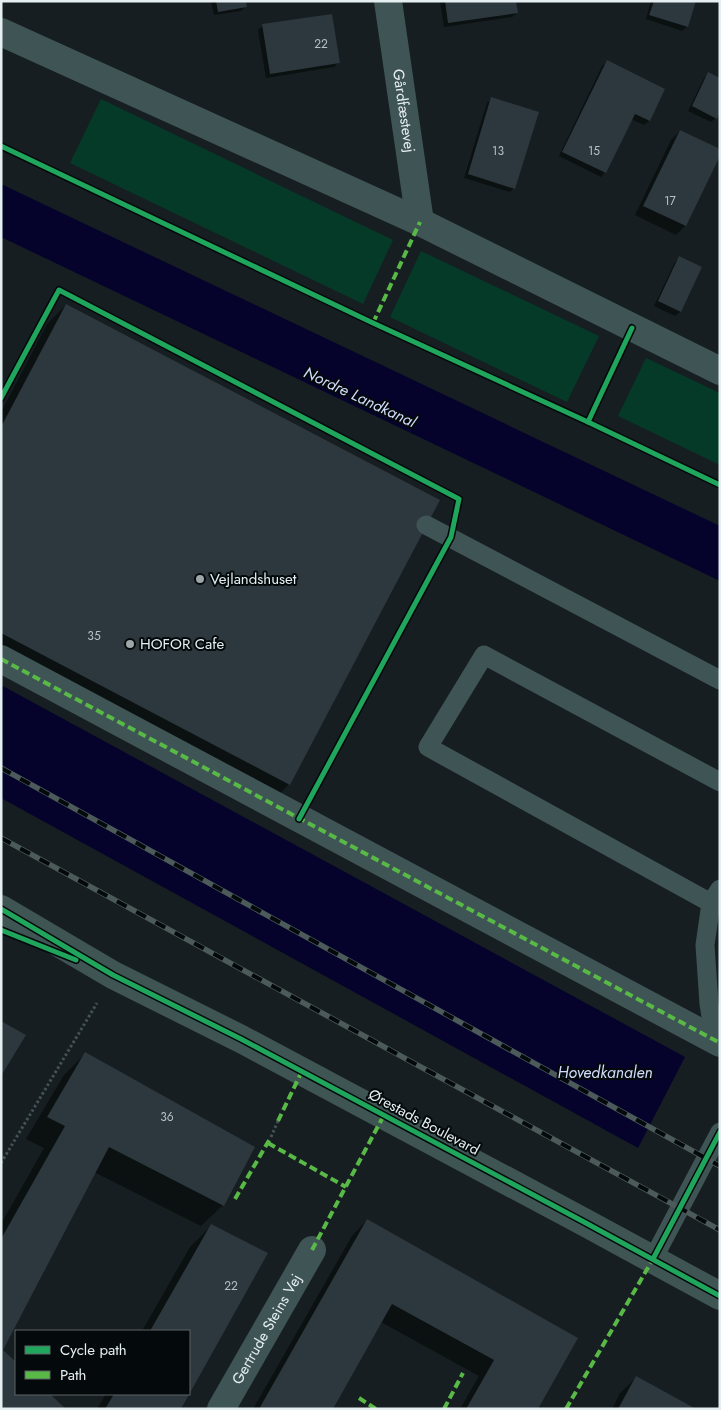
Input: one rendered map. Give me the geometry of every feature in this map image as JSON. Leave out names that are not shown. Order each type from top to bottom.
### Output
[{"type":"street","name":"Gårdfæstevej","points":[[388,1],[420,222]]},
{"type":"street","points":[[1,32],[420,222],[720,371]]},
{"type":"street","points":[[1,659],[717,1042]]},
{"type":"street","name":"Ørestads Boulevard","points":[[1,909],[113,975],[241,1039],[720,1296]]},
{"type":"street","name":"Ørestads Boulevard","points":[[1,930],[113,975]]},
{"type":"street","name":"Gertrude Steins Vej","points":[[221,1409],[312,1250]]},
{"type":"lane","points":[[426,525],[720,680]]},
{"type":"lane","points":[[717,1042],[709,1004],[706,945],[716,896],[428,747],[484,655],[720,782]]},
{"type":"lane","points":[[652,1259],[720,1132]]},
{"type":"path","points":[[1,1163],[113,975]]},
{"type":"path","points":[[271,1137],[278,1121]]},
{"type":"green space","points":[[101,99],[393,240],[363,304],[70,163]]},
{"type":"green space","points":[[421,251],[599,336],[567,402],[390,317]]},
{"type":"green space","points":[[646,358],[720,393],[720,465],[618,416]]},
{"type":"water","name":"Nordre Landkanal","points":[[1,184],[720,526],[720,581],[1,237]]},
{"type":"water","name":"Hovedkanalen","points":[[1,685],[685,1057],[638,1148],[1,798]]},
{"type":"building","points":[[216,1],[246,1],[247,7],[218,12]]},
{"type":"building","points":[[445,1],[516,1],[518,13],[448,23]]},
{"type":"building","points":[[654,1],[696,1],[688,27],[649,15]]},
{"type":"building","points":[[332,14],[340,63],[270,74],[262,24]]},
{"type":"building","points":[[607,60],[665,89],[650,121],[635,114],[606,173],[562,152]]},
{"type":"building","points":[[708,72],[720,78],[720,113],[717,119],[692,106]]},
{"type":"building","points":[[491,97],[539,112],[515,189],[468,174]]},
{"type":"building","points":[[680,130],[720,149],[720,156],[686,226],[643,206]]},
{"type":"building","points":[[679,256],[702,267],[681,312],[658,301]]},
{"type":"building","name":"Vejlandshuset","points":[[66,304],[440,500],[290,785],[1,633],[1,427]]},
{"type":"building","points":[[1,1021],[26,1035],[1,1076]]},
{"type":"building","points":[[85,1052],[255,1147],[224,1206],[109,1147],[3,1350],[15,1361],[15,1395],[51,1395],[66,1409],[1,1409],[1,1239],[65,1126],[47,1117]]},
{"type":"building","points":[[367,1219],[578,1338],[538,1409],[466,1409],[494,1360],[392,1304],[333,1409],[259,1409]]},
{"type":"building","points":[[211,1224],[268,1253],[190,1393],[190,1330],[151,1330]]},
{"type":"building","points":[[636,1376],[696,1409],[618,1409]]},
{"type":"building","points":[[113,1395],[189,1395],[181,1409],[105,1409]]},
{"type":"railway","points":[[1,768],[720,1166]]},
{"type":"railway","points":[[1,838],[720,1230]]},
{"type":"marked path","points":[[373,323],[420,222]]},
{"type":"marked path","points":[[1,659],[720,1043]]},
{"type":"marked path","points":[[278,1121],[302,1071]]},
{"type":"marked path","points":[[312,1250],[384,1115]]},
{"type":"marked path","points":[[235,1199],[271,1137]]},
{"type":"marked path","points":[[268,1143],[346,1187]]},
{"type":"marked path","points":[[566,1409],[653,1259]]},
{"type":"marked path","points":[[444,1409],[463,1373]]},
{"type":"marked path","points":[[359,1398],[376,1409]]},
{"type":"cycle path","points":[[1,146],[373,323],[588,422]]},
{"type":"cycle path","points":[[1,398],[59,290],[459,499],[451,537],[299,819]]},
{"type":"cycle path","points":[[632,328],[588,422],[720,485]]},
{"type":"cycle path","points":[[1,909],[113,975],[241,1039],[720,1296]]},
{"type":"cycle path","points":[[1,930],[76,960]]},
{"type":"cycle path","points":[[653,1259],[720,1132]]},
{"type":"place","name":"Vejlandshuset","points":[[200,579]]},
{"type":"place","name":"HOFOR Cafe","points":[[130,644]]}]
